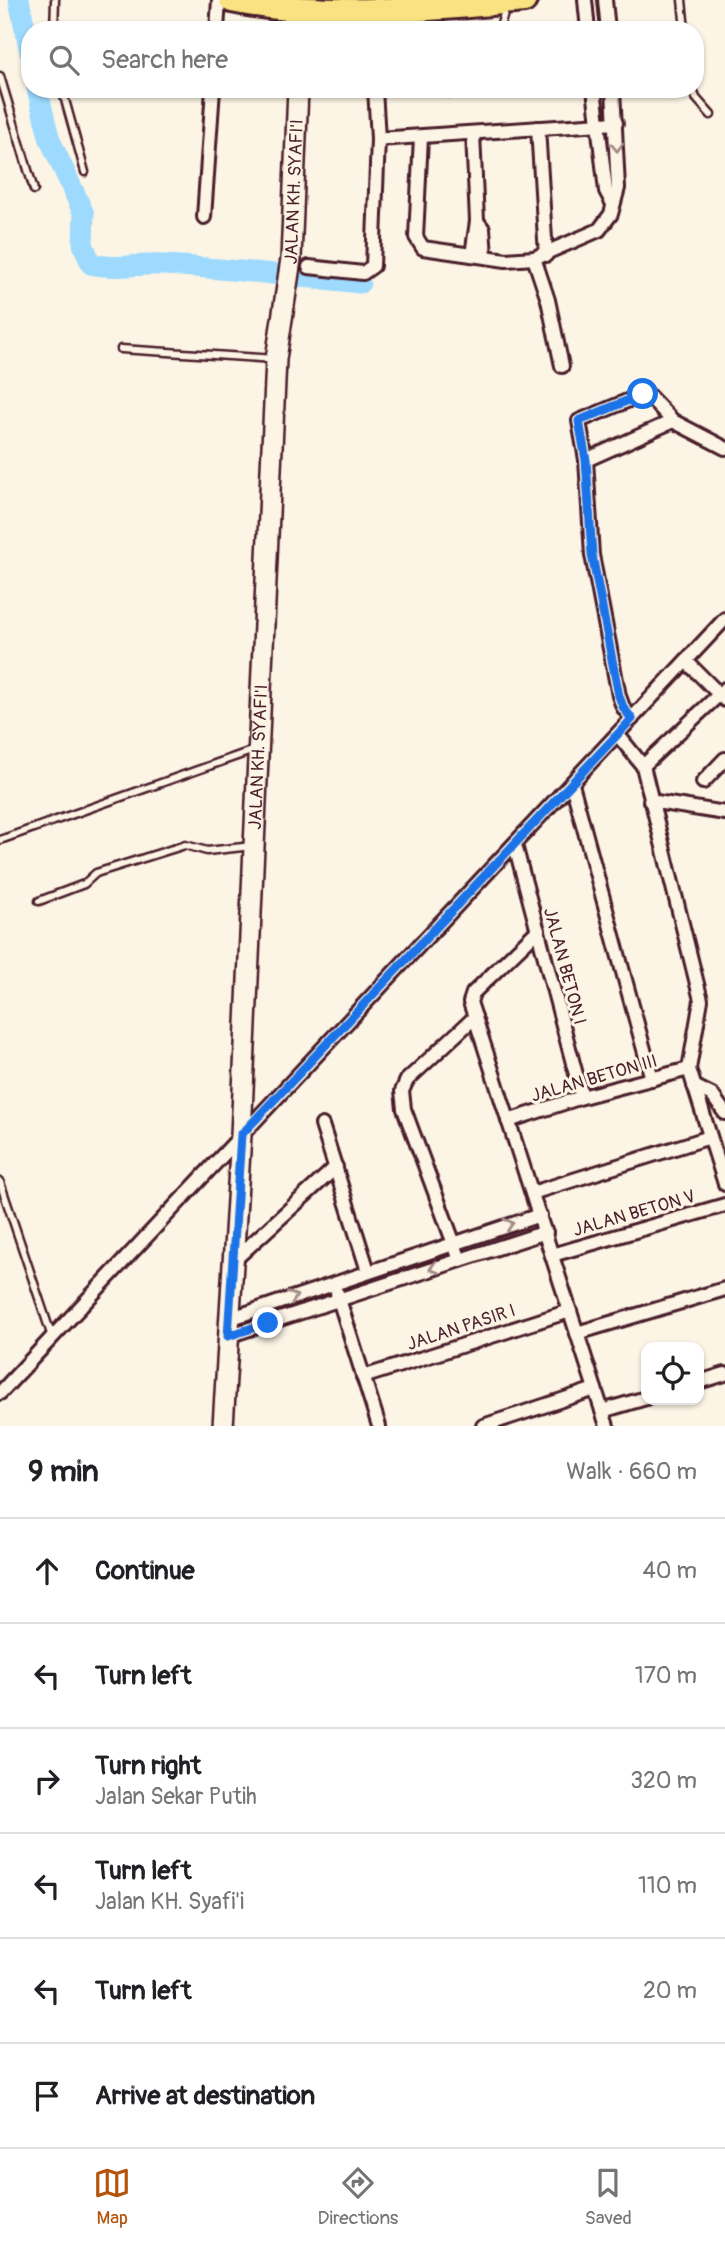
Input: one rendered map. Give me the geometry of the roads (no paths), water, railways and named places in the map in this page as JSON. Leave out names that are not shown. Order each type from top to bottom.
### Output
[{"type":"highway","points":[[232,0],[298,13],[370,20],[406,19],[516,1]]},
{"type":"main road","name":"JALAN KH. SYAFI'I","points":[[223,1426],[241,1135],[276,359],[291,259],[298,98]]},
{"type":"street","points":[[218,21],[219,0]]},
{"type":"street","points":[[585,0],[587,21]]},
{"type":"street","points":[[606,0],[607,21]]},
{"type":"street","points":[[204,217],[212,98]]},
{"type":"street","points":[[309,267],[363,273],[373,266],[378,139],[376,98]]},
{"type":"street","points":[[595,98],[606,191],[613,204]]},
{"type":"street","points":[[421,137],[416,237],[423,248],[506,260],[540,256],[599,230],[611,214],[618,188],[614,98]]},
{"type":"street","points":[[378,139],[616,123]]},
{"type":"street","points":[[538,128],[540,256],[562,366]]},
{"type":"street","points":[[472,255],[477,221],[474,134]]},
{"type":"street","points":[[477,221],[483,229],[485,255]]},
{"type":"street","points":[[632,719],[619,696],[592,555],[586,460],[579,425],[582,418],[646,393],[674,421],[725,448]]},
{"type":"street","points":[[586,460],[674,421]]},
{"type":"street","points":[[0,1393],[725,619]]},
{"type":"street","points":[[643,766],[723,695],[686,661]]},
{"type":"street","points":[[618,735],[643,766],[701,1000],[689,1069],[725,1184]]},
{"type":"street","points":[[703,782],[725,759]]},
{"type":"street","points":[[572,784],[652,1079]]},
{"type":"street","points":[[650,799],[724,818]]},
{"type":"street","name":"JALAN BETON I","points":[[515,845],[582,1097]]},
{"type":"street","points":[[538,930],[472,995],[470,1002],[607,1426]]},
{"type":"street","points":[[460,1260],[404,1109],[402,1091],[407,1080],[475,1017]]},
{"type":"street","name":"JALAN BETON III","points":[[508,1121],[582,1097],[689,1069]]},
{"type":"street","points":[[694,1086],[712,1096],[725,1113]]},
{"type":"street","points":[[322,1125],[368,1271]]},
{"type":"street","points":[[533,1193],[710,1137]]},
{"type":"street","points":[[232,1262],[336,1167]]},
{"type":"street","name":"JALAN BETON V","points":[[552,1255],[725,1205]]},
{"type":"street","points":[[228,1328],[334,1283],[454,1241],[540,1215]]},
{"type":"street","points":[[228,1328],[338,1300],[546,1231]]},
{"type":"street","points":[[334,1283],[379,1426]]},
{"type":"street","points":[[577,1332],[725,1289]]},
{"type":"street","name":"JALAN PASIR I","points":[[363,1377],[570,1311]]},
{"type":"street","points":[[704,1380],[725,1374]]},
{"type":"street","points":[[483,1426],[595,1388]]},
{"type":"street","points":[[602,1411],[641,1399]]},
{"type":"lane","points":[[54,21],[55,0]]},
{"type":"lane","points":[[682,0],[684,21]]},
{"type":"lane","points":[[504,21],[516,1]]},
{"type":"lane","points":[[0,76],[34,190]]},
{"type":"lane","points":[[64,98],[85,172]]},
{"type":"lane","points":[[696,98],[711,115]]},
{"type":"lane","points":[[121,349],[276,359]]},
{"type":"lane","points":[[0,840],[259,748]]},
{"type":"lane","points":[[39,901],[85,884],[96,873],[185,845],[207,851],[254,846]]},
{"type":"lane","points":[[0,1182],[52,1337]]},
{"type":"waterway","points":[[19,0],[23,21]]},
{"type":"waterway","points":[[39,98],[50,140],[84,214],[83,244],[91,264],[190,267],[360,283]]}]
